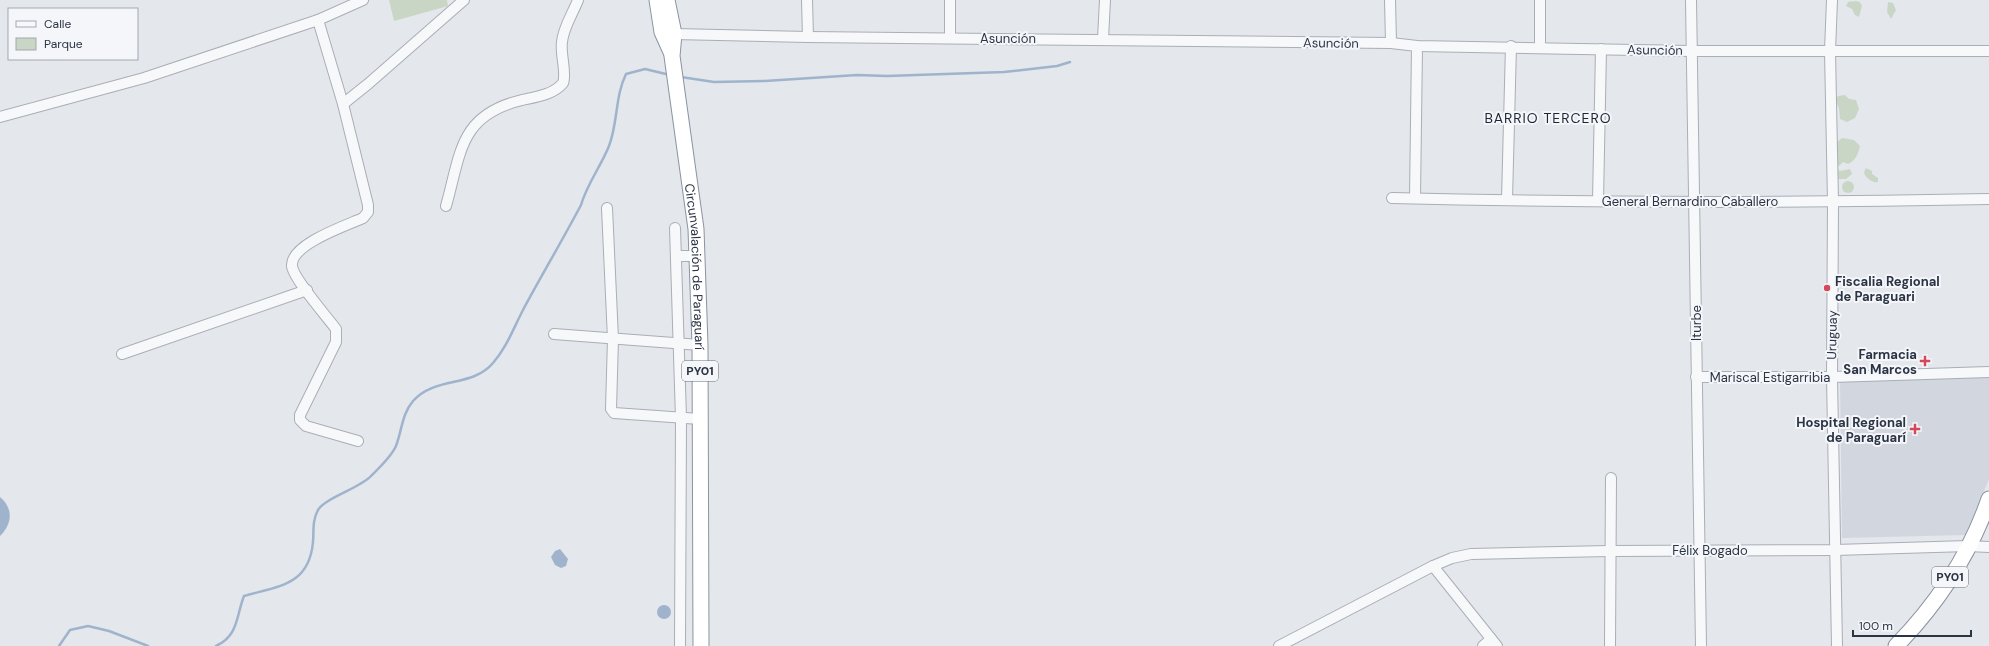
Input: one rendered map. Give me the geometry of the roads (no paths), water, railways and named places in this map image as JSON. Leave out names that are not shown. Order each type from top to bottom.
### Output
[{"type":"highway","name":"Circunvalación de Paraguarí","points":[[657,0],[662,32],[672,56],[696,229],[700,345],[701,646]]},
{"type":"highway","name":"Circunvalación de Paraguarí","points":[[667,0],[674,34],[672,56]]},
{"type":"highway","name":"PY01","points":[[1896,646],[1915,626],[1938,597],[1968,546],[1989,499]]},
{"type":"street","points":[[0,117],[144,78],[318,20],[363,0]]},
{"type":"street","points":[[343,104],[464,0]]},
{"type":"street","points":[[446,206],[464,140],[475,124],[486,114],[508,104],[548,94],[563,83],[564,77],[561,52],[562,40],[578,0]]},
{"type":"street","points":[[807,0],[808,37]]},
{"type":"street","points":[[950,0],[950,38]]},
{"type":"street","points":[[1103,39],[1105,0]]},
{"type":"street","points":[[1390,0],[1391,44]]},
{"type":"street","points":[[1540,0],[1540,48]]},
{"type":"street","name":"Iturbe","points":[[1691,0],[1701,646]]},
{"type":"street","name":"Uruguay","points":[[1832,0],[1830,51],[1834,202],[1832,377],[1837,646]]},
{"type":"street","points":[[318,20],[343,104],[368,205],[368,212],[363,218],[314,240],[301,248],[294,259],[292,266],[307,290],[336,329],[337,334],[336,342],[300,415],[300,420],[306,426],[358,441]]},
{"type":"street","name":"Asunción","points":[[674,34],[808,37],[1103,39],[1391,44],[1417,46],[1512,46],[1540,48],[1692,51],[1989,51]]},
{"type":"street","points":[[1415,198],[1417,46]]},
{"type":"street","points":[[1507,199],[1512,46]]},
{"type":"street","points":[[1598,201],[1601,49]]},
{"type":"street","name":"General Bernardino Caballero","points":[[1392,198],[1695,202],[1834,202],[1989,199]]},
{"type":"street","points":[[607,208],[613,339],[611,409],[614,414],[700,419]]},
{"type":"street","points":[[675,228],[681,418],[680,646]]},
{"type":"street","points":[[676,256],[697,256]]},
{"type":"street","points":[[122,354],[307,290]]},
{"type":"street","points":[[554,334],[700,345]]},
{"type":"street","name":"Mariscal Estigarribia","points":[[1696,377],[1832,377],[1989,372]]},
{"type":"street","points":[[1610,646],[1611,478]]},
{"type":"street","name":"Félix Bogado","points":[[1279,646],[1433,566],[1452,558],[1471,554],[1700,550],[1835,550],[1968,546],[1989,547]]},
{"type":"street","points":[[1433,566],[1494,642],[1483,646]]},
{"type":"water","points":[[0,497],[8,506],[10,516],[7,527],[0,536]]},
{"type":"water","points":[[560,549],[568,559],[566,566],[561,568],[555,565],[551,557],[555,551]]},
{"type":"water","points":[[664,605],[669,607],[671,612],[669,617],[664,619],[659,617],[657,612],[659,607]]},
{"type":"waterway","points":[[681,77],[714,82],[765,81],[857,75],[887,76],[1004,72],[1057,66],[1070,62]]},
{"type":"waterway","points":[[216,646],[223,642],[233,631],[244,596],[269,590],[290,582],[305,568],[310,557],[313,542],[314,522],[318,510],[328,501],[366,480],[385,462],[396,446],[404,417],[413,401],[422,393],[432,388],[475,376],[484,371],[498,357],[581,205],[606,153],[612,137],[622,82],[626,74],[645,69],[670,75]]},
{"type":"waterway","points":[[59,646],[70,630],[88,626],[109,631],[148,646]]},
{"type":"place","name":"Fiscalia Regional de Paraguari","points":[[1827,288]]},
{"type":"place","name":"Farmacia San Marcos","points":[[1925,361]]},
{"type":"place","name":"Hospital Regional de Paraguarí","points":[[1915,429]]},
{"type":"district","name":"BARRIO TERCERO","points":[[1548,118]]}]
